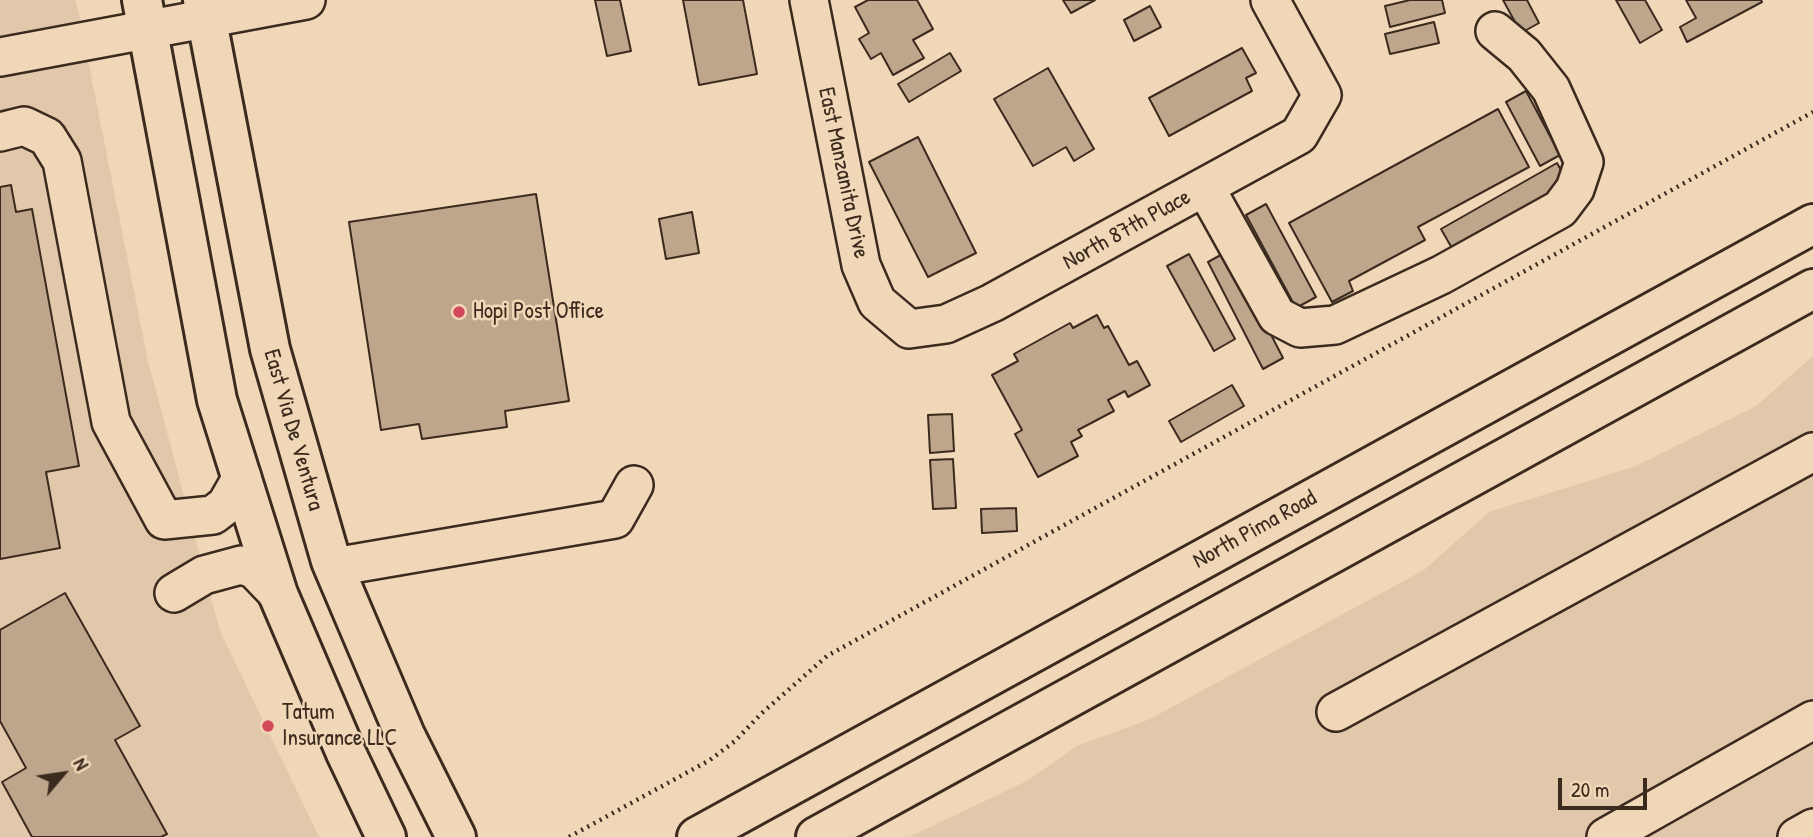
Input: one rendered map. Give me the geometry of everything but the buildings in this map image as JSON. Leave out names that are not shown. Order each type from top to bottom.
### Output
[{"type":"main road","name":"East Via De Ventura","points":[[205,9],[270,349],[334,567],[405,735],[456,837]]},
{"type":"main road","points":[[145,14],[217,400],[278,594],[346,753],[386,837]]},
{"type":"main road","name":"North Pima Road","points":[[697,837],[1813,224]]},
{"type":"main road","points":[[1522,383],[1637,350],[1813,254]]},
{"type":"main road","points":[[816,837],[1813,289]]},
{"type":"street","points":[[0,57],[145,14],[306,0]]},
{"type":"street","name":"East Manzanita Drive","points":[[808,0],[861,265],[877,302],[909,329]]},
{"type":"street","name":"North 87th Place","points":[[909,329],[946,324],[992,303],[1300,135],[1322,95],[1270,0]]},
{"type":"street","points":[[1205,187],[1276,316],[1300,328],[1335,325],[1441,275],[1560,209],[1575,189],[1584,162],[1551,89],[1524,55],[1495,31]]},
{"type":"street","points":[[0,132],[24,127],[47,137],[62,161],[111,422],[164,520],[213,515],[226,505],[242,477]]},
{"type":"street","points":[[1336,712],[1813,452]]},
{"type":"street","points":[[334,567],[615,519],[634,485]]},
{"type":"street","points":[[174,593],[204,575],[241,565],[254,569],[278,594]]},
{"type":"street","points":[[1606,837],[1813,720]]},
{"type":"street","points":[[1797,837],[1813,828]]},
{"type":"path","points":[[569,837],[710,760],[735,741],[762,713],[827,656],[1813,112]]},
{"type":"shaded area","points":[[0,0],[76,0],[148,361],[220,631],[319,837],[0,837]]},
{"type":"shaded area","points":[[1813,356],[1813,837],[909,837],[1027,781],[1077,746],[1150,719],[1424,570],[1489,512],[1636,466],[1756,406]]},
{"type":"place","name":"Hopi Post Office","points":[[459,312]]},
{"type":"place","name":"Tatum Insurance LLC","points":[[268,726]]}]
